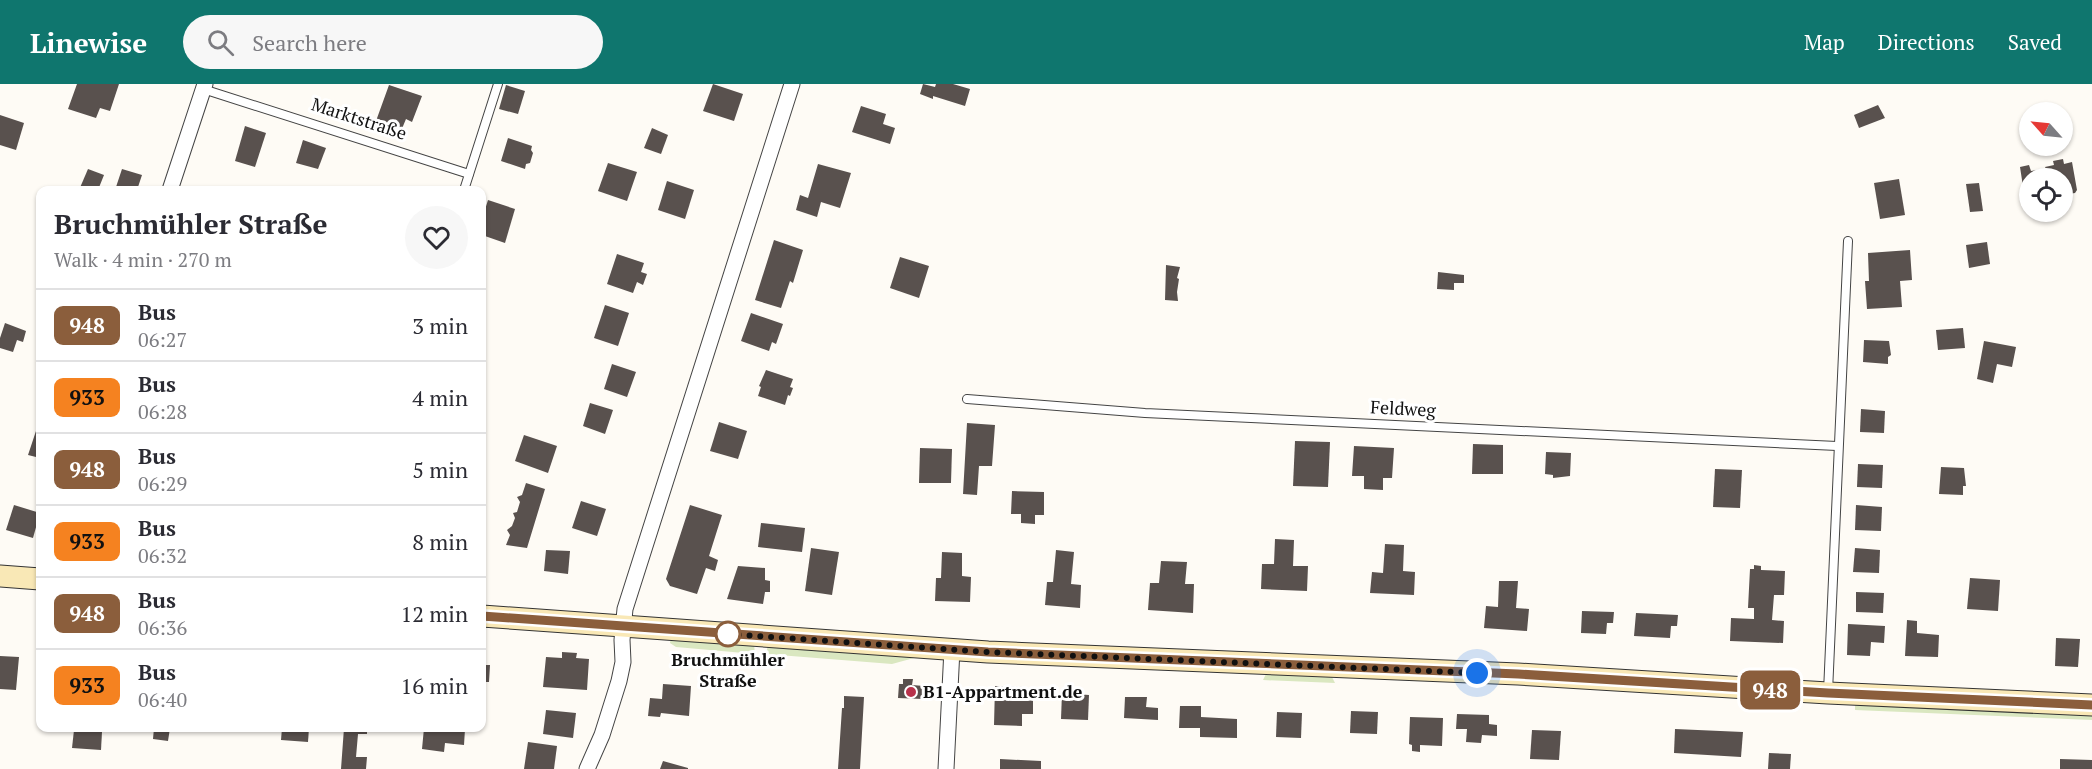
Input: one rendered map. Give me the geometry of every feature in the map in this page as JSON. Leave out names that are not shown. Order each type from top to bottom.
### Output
[{"type":"main road","points":[[0,576],[36,579]]},
{"type":"main road","points":[[486,616],[952,649],[1518,674],[1828,693],[2092,705]]},
{"type":"street","points":[[587,769],[602,735],[619,681],[623,662],[625,609],[792,84]]},
{"type":"street","name":"Marktstraße","points":[[171,186],[204,87]]},
{"type":"street","points":[[946,769],[952,649]]},
{"type":"lane","points":[[466,186],[498,84]]},
{"type":"lane","name":"Marktstraße","points":[[204,87],[469,174]]},
{"type":"lane","points":[[1828,693],[1848,240]]},
{"type":"lane","name":"Feldweg","points":[[967,399],[1145,412],[1838,446]]},
{"type":"green space","points":[[671,637],[754,644],[755,654],[676,647],[670,643]]},
{"type":"green space","points":[[768,645],[914,655],[914,658],[892,664],[766,654]]},
{"type":"green space","points":[[1266,674],[1332,677],[1335,683],[1263,680]]},
{"type":"green space","points":[[1855,703],[2092,713],[2092,720],[1855,710]]},
{"type":"building","points":[[77,84],[119,84],[110,111],[100,108],[96,118],[68,109]]},
{"type":"building","points":[[713,84],[743,94],[734,121],[703,111]]},
{"type":"building","points":[[923,84],[935,87],[936,84],[953,84],[970,89],[965,106],[920,94]]},
{"type":"building","points":[[389,85],[422,96],[412,122],[406,119],[401,131],[376,121]]},
{"type":"building","points":[[506,85],[525,91],[518,114],[499,109]]},
{"type":"building","points":[[1878,105],[1885,118],[1859,128],[1854,115]]},
{"type":"building","points":[[861,106],[886,114],[883,124],[895,128],[890,144],[852,132]]},
{"type":"building","points":[[0,115],[24,123],[16,150],[0,145]]},
{"type":"building","points":[[245,126],[266,133],[255,167],[235,161]]},
{"type":"building","points":[[652,128],[668,135],[661,154],[644,148]]},
{"type":"building","points":[[508,138],[532,146],[533,153],[530,163],[526,164],[525,169],[501,161]]},
{"type":"building","points":[[303,140],[326,148],[318,169],[296,163]]},
{"type":"building","points":[[2063,159],[2064,164],[2072,162],[2077,190],[2075,193],[2073,193],[2073,168],[2046,168],[2054,165],[2053,161]]},
{"type":"building","points":[[608,163],[637,172],[627,201],[598,191]]},
{"type":"building","points":[[818,164],[851,173],[840,208],[821,202],[817,217],[796,210],[800,195],[808,198]]},
{"type":"building","points":[[88,169],[104,175],[100,186],[81,186]]},
{"type":"building","points":[[122,169],[142,175],[138,186],[116,186]]},
{"type":"building","points":[[1899,179],[1905,215],[1880,219],[1874,183]]},
{"type":"building","points":[[667,181],[694,190],[685,219],[658,210]]},
{"type":"building","points":[[1979,183],[1983,211],[1970,212],[1966,184]]},
{"type":"building","points":[[488,200],[515,209],[505,243],[486,236]]},
{"type":"building","points":[[774,240],[803,250],[793,283],[790,281],[781,308],[755,300]]},
{"type":"building","points":[[1987,242],[1990,264],[1969,268],[1966,245]]},
{"type":"building","points":[[1910,250],[1912,280],[1900,281],[1902,307],[1867,309],[1865,281],[1869,281],[1868,253]]},
{"type":"building","points":[[617,254],[644,263],[641,272],[647,274],[643,285],[637,282],[633,293],[607,284]]},
{"type":"building","points":[[900,257],[929,266],[919,298],[890,288]]},
{"type":"building","points":[[1166,265],[1180,267],[1177,278],[1179,279],[1178,301],[1165,300]]},
{"type":"building","points":[[1438,272],[1464,275],[1464,283],[1454,283],[1454,290],[1437,289]]},
{"type":"building","points":[[605,305],[629,313],[618,346],[594,338]]},
{"type":"building","points":[[751,313],[783,324],[776,344],[772,342],[769,351],[741,341]]},
{"type":"building","points":[[5,323],[26,331],[23,342],[17,340],[13,352],[0,348],[0,338]]},
{"type":"building","points":[[1963,328],[1965,348],[1938,350],[1936,330]]},
{"type":"building","points":[[1864,340],[1889,341],[1891,355],[1888,357],[1888,364],[1863,362]]},
{"type":"building","points":[[1984,341],[2016,347],[2012,367],[1997,364],[1993,383],[1977,379]]},
{"type":"building","points":[[612,364],[636,372],[627,397],[604,389]]},
{"type":"building","points":[[766,370],[793,379],[790,387],[793,388],[785,405],[758,396],[761,387],[759,386]]},
{"type":"building","points":[[590,403],[613,410],[605,434],[583,426]]},
{"type":"building","points":[[1861,409],[1885,411],[1884,433],[1860,432]]},
{"type":"building","points":[[719,422],[747,431],[738,459],[710,451]]},
{"type":"building","points":[[967,423],[995,425],[992,466],[979,466],[977,495],[963,494]]},
{"type":"building","points":[[36,431],[36,457],[28,455]]},
{"type":"building","points":[[524,435],[557,446],[548,473],[515,461]]},
{"type":"building","points":[[1295,441],[1330,442],[1328,487],[1293,486]]},
{"type":"building","points":[[1473,444],[1503,445],[1503,474],[1472,474]]},
{"type":"building","points":[[1354,446],[1394,448],[1392,478],[1383,478],[1383,490],[1364,489],[1364,476],[1352,476]]},
{"type":"building","points":[[920,448],[952,449],[951,483],[919,483]]},
{"type":"building","points":[[1546,452],[1571,453],[1570,476],[1553,478],[1553,475],[1545,474]]},
{"type":"building","points":[[1858,464],[1883,465],[1882,488],[1857,487]]},
{"type":"building","points":[[1941,467],[1964,468],[1966,486],[1963,486],[1963,495],[1939,494]]},
{"type":"building","points":[[1715,469],[1742,470],[1740,508],[1713,507]]},
{"type":"building","points":[[526,483],[545,489],[527,548],[506,545],[510,535],[507,530],[512,526],[515,518],[513,513],[517,512],[520,502],[517,497],[522,495]]},
{"type":"building","points":[[1012,491],[1044,492],[1044,515],[1035,515],[1035,524],[1021,523],[1021,514],[1011,514]]},
{"type":"building","points":[[581,501],[606,509],[597,536],[572,528]]},
{"type":"building","points":[[14,505],[36,512],[33,538],[6,530]]},
{"type":"building","points":[[690,505],[722,515],[709,556],[718,560],[715,571],[706,568],[697,594],[670,586],[666,579]]},
{"type":"building","points":[[1856,505],[1882,507],[1881,531],[1855,530]]},
{"type":"building","points":[[761,523],[805,528],[802,552],[758,547]]},
{"type":"building","points":[[1275,539],[1294,540],[1293,566],[1308,566],[1307,591],[1261,589],[1262,564],[1274,564]]},
{"type":"building","points":[[1385,544],[1404,545],[1403,571],[1415,572],[1414,595],[1370,593],[1372,572],[1383,573]]},
{"type":"building","points":[[811,548],[839,552],[832,595],[805,591]]},
{"type":"building","points":[[1855,548],[1880,550],[1879,573],[1853,572]]},
{"type":"building","points":[[546,550],[570,551],[568,574],[544,571]]},
{"type":"building","points":[[1056,550],[1074,552],[1071,584],[1081,585],[1080,608],[1045,605],[1047,582],[1053,582]]},
{"type":"building","points":[[942,552],[962,553],[962,576],[971,577],[970,602],[935,601],[936,578],[941,578]]},
{"type":"building","points":[[1161,561],[1187,562],[1185,584],[1194,584],[1193,613],[1148,610],[1150,583],[1159,583]]},
{"type":"building","points":[[1754,565],[1761,566],[1761,570],[1785,571],[1784,595],[1774,595],[1772,620],[1784,621],[1783,643],[1730,641],[1731,618],[1754,619],[1754,608],[1748,608],[1750,569],[1754,569]]},
{"type":"building","points":[[738,566],[765,568],[765,580],[770,581],[770,592],[765,592],[763,604],[727,599]]},
{"type":"building","points":[[1970,578],[2000,580],[1998,611],[1967,609]]},
{"type":"building","points":[[1499,581],[1518,581],[1516,608],[1529,609],[1527,631],[1484,628],[1486,606],[1498,607]]},
{"type":"building","points":[[1856,592],[1884,593],[1883,613],[1856,612]]},
{"type":"building","points":[[1582,611],[1614,612],[1613,623],[1607,623],[1606,634],[1581,633]]},
{"type":"building","points":[[1636,613],[1678,615],[1677,626],[1671,626],[1670,638],[1634,636]]},
{"type":"building","points":[[1907,620],[1917,621],[1917,633],[1939,635],[1938,657],[1905,656]]},
{"type":"building","points":[[1848,624],[1885,626],[1884,643],[1871,642],[1870,656],[1847,655]]},
{"type":"building","points":[[2056,638],[2080,639],[2078,667],[2055,666]]},
{"type":"building","points":[[562,652],[577,653],[576,658],[589,659],[587,690],[543,687],[546,657],[562,658]]},
{"type":"building","points":[[0,656],[19,657],[16,690],[0,689]]},
{"type":"building","points":[[486,665],[490,665],[489,682],[486,682]]},
{"type":"building","name":"B1-Appartment.de","points":[[903,679],[913,679],[912,685],[924,686],[923,699],[898,698],[899,684],[903,684]]},
{"type":"building","points":[[663,684],[691,686],[689,716],[661,713],[660,717],[648,716],[650,698],[662,699]]},
{"type":"building","points":[[995,686],[1023,687],[1022,699],[1033,699],[1033,714],[1022,714],[1022,726],[994,725]]},
{"type":"building","points":[[1062,693],[1089,695],[1088,720],[1061,719]]},
{"type":"building","points":[[844,696],[864,697],[860,769],[838,769]]},
{"type":"building","points":[[1125,697],[1147,697],[1146,707],[1158,708],[1158,720],[1124,718]]},
{"type":"building","points":[[1180,706],[1201,706],[1201,717],[1237,719],[1237,738],[1200,737],[1200,728],[1179,728]]},
{"type":"building","points":[[546,710],[576,713],[573,738],[543,734]]},
{"type":"building","points":[[1351,711],[1378,712],[1377,734],[1350,733]]},
{"type":"building","points":[[1277,712],[1302,713],[1301,738],[1276,737]]},
{"type":"building","points":[[1457,714],[1489,715],[1489,724],[1497,725],[1497,736],[1482,735],[1481,743],[1466,742],[1467,729],[1456,729]]},
{"type":"building","points":[[1410,717],[1443,718],[1442,746],[1420,745],[1420,752],[1412,751],[1412,745],[1409,744]]},
{"type":"building","points":[[1675,729],[1743,732],[1741,757],[1674,753]]},
{"type":"building","points":[[1532,730],[1561,731],[1559,760],[1530,759]]},
{"type":"building","points":[[74,732],[102,732],[101,750],[72,748]]},
{"type":"building","points":[[154,732],[169,732],[168,741],[153,739]]},
{"type":"building","points":[[282,732],[309,732],[308,742],[281,740]]},
{"type":"building","points":[[344,732],[367,732],[367,734],[358,734],[356,757],[367,757],[366,769],[341,769]]},
{"type":"building","points":[[424,732],[465,732],[464,745],[445,743],[444,752],[422,749]]},
{"type":"building","points":[[528,742],[557,746],[554,769],[524,769]]},
{"type":"building","points":[[1769,753],[1791,754],[1790,769],[1768,769]]},
{"type":"building","points":[[1000,759],[1041,761],[1041,769],[1000,769]]},
{"type":"building","points":[[2060,759],[2092,760],[2092,769],[2060,769]]},
{"type":"building","points":[[663,761],[688,768],[688,769],[660,769]]},
{"type":"bus line","name":"948","points":[[486,616],[988,652],[1518,674],[1828,693],[2092,705]]},
{"type":"place","name":"Bruchmühler Straße","points":[[728,634]]},
{"type":"place","name":"B1-Appartment.de","points":[[911,692]]},
{"type":"route","points":[[728,634],[988,652],[1477,673]]}]
